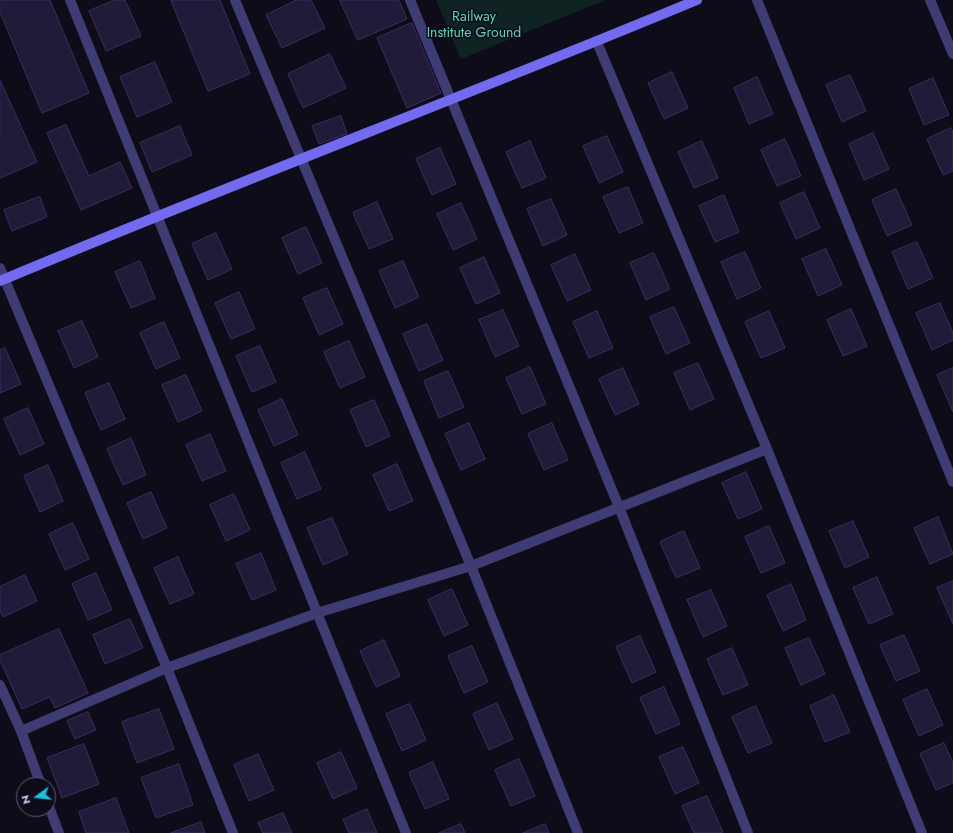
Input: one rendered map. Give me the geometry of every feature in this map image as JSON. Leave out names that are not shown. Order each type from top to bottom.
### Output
[{"type":"street","points":[[70,0],[406,833]]},
{"type":"street","points":[[235,0],[471,566],[578,833]]},
{"type":"street","points":[[410,0],[619,507],[748,833]]},
{"type":"street","points":[[2,280],[451,99],[597,42],[697,0]]},
{"type":"street","points":[[757,0],[950,466],[953,482]]},
{"type":"street","points":[[930,0],[953,54]]},
{"type":"street","points":[[597,42],[767,449],[922,833]]},
{"type":"street","points":[[0,268],[2,280],[167,668],[233,833]]},
{"type":"street","points":[[20,731],[167,668],[317,613],[471,566],[767,449]]},
{"type":"street","points":[[1,689],[20,731],[38,777]]},
{"type":"street","points":[[53,817],[59,833]]},
{"type":"green space","name":"Railway Institute Ground","points":[[436,0],[605,0],[461,59]]},
{"type":"building","points":[[0,0],[50,0],[89,93],[42,113],[0,12]]},
{"type":"building","points":[[115,0],[125,0],[141,36],[106,51],[89,11]]},
{"type":"building","points":[[220,0],[250,74],[208,91],[171,1]]},
{"type":"building","points":[[297,0],[311,0],[325,28],[282,48],[266,15]]},
{"type":"building","points":[[340,0],[399,0],[407,19],[358,40]]},
{"type":"building","points":[[412,23],[441,93],[407,108],[377,38]]},
{"type":"building","points":[[330,54],[346,88],[303,108],[288,74]]},
{"type":"building","points":[[155,62],[172,102],[137,117],[120,77]]},
{"type":"building","points":[[672,72],[688,108],[664,119],[648,83]]},
{"type":"building","points":[[850,75],[866,111],[842,122],[826,85]]},
{"type":"building","points":[[757,77],[773,114],[749,124],[734,88]]},
{"type":"building","points":[[933,78],[949,115],[924,125],[909,89]]},
{"type":"building","points":[[0,80],[37,162],[0,178]]},
{"type":"building","points":[[341,116],[347,134],[319,144],[312,126]]},
{"type":"building","points":[[66,125],[89,176],[120,162],[132,188],[81,210],[47,133]]},
{"type":"building","points":[[180,126],[192,155],[152,172],[140,143]]},
{"type":"building","points":[[951,128],[953,132],[953,171],[943,175],[927,139]]},
{"type":"building","points":[[873,133],[889,169],[864,180],[849,144]]},
{"type":"building","points":[[607,136],[623,172],[599,183],[583,146]]},
{"type":"building","points":[[785,139],[801,176],[777,186],[761,150]]},
{"type":"building","points":[[530,141],[546,178],[522,188],[506,152]]},
{"type":"building","points":[[702,141],[718,178],[694,188],[678,152]]},
{"type":"building","points":[[440,148],[456,184],[432,195],[416,159]]},
{"type":"building","points":[[628,187],[643,223],[619,233],[603,197]]},
{"type":"building","points":[[896,189],[912,225],[887,236],[872,200]]},
{"type":"building","points":[[804,192],[820,228],[796,239],[780,203]]},
{"type":"building","points":[[724,195],[739,232],[715,242],[699,206]]},
{"type":"building","points":[[40,197],[47,217],[12,231],[4,210]]},
{"type":"building","points":[[551,199],[567,235],[543,246],[527,209]]},
{"type":"building","points":[[377,202],[393,239],[369,249],[353,213]]},
{"type":"building","points":[[461,203],[477,239],[453,250],[437,214]]},
{"type":"building","points":[[306,227],[322,263],[298,274],[282,238]]},
{"type":"building","points":[[216,233],[232,269],[208,280],[192,244]]},
{"type":"building","points":[[917,242],[933,278],[908,289],[892,252]]},
{"type":"building","points":[[826,249],[842,285],[818,296],[802,259]]},
{"type":"building","points":[[745,252],[761,288],[737,299],[721,262]]},
{"type":"building","points":[[654,253],[670,289],[646,300],[630,263]]},
{"type":"building","points":[[575,254],[591,290],[567,301],[551,265]]},
{"type":"building","points":[[484,257],[500,293],[476,304],[460,268]]},
{"type":"building","points":[[140,261],[155,298],[131,308],[115,272]]},
{"type":"building","points":[[403,261],[419,297],[395,308],[379,271]]},
{"type":"building","points":[[327,288],[343,324],[319,335],[303,298]]},
{"type":"building","points":[[239,292],[255,329],[231,339],[215,303]]},
{"type":"building","points":[[940,303],[953,333],[953,340],[932,350],[916,313]]},
{"type":"building","points":[[674,307],[690,343],[666,354],[650,317]]},
{"type":"building","points":[[851,309],[867,346],[843,356],[827,320]]},
{"type":"building","points":[[503,310],[519,346],[495,357],[479,320]]},
{"type":"building","points":[[597,311],[613,348],[589,358],[573,322]]},
{"type":"building","points":[[769,311],[785,348],[761,358],[745,322]]},
{"type":"building","points":[[82,321],[98,357],[74,368],[58,331]]},
{"type":"building","points":[[164,322],[180,358],[156,369],[140,333]]},
{"type":"building","points":[[427,324],[443,360],[419,371],[403,334]]},
{"type":"building","points":[[349,341],[365,377],[340,388],[324,352]]},
{"type":"building","points":[[260,346],[276,382],[252,392],[236,356]]},
{"type":"building","points":[[5,348],[21,384],[0,393],[0,350]]},
{"type":"building","points":[[698,363],[714,399],[690,410],[674,373]]},
{"type":"building","points":[[530,367],[546,404],[522,414],[506,378]]},
{"type":"building","points":[[623,368],[639,404],[615,415],[599,379]]},
{"type":"building","points":[[953,368],[953,412],[937,375]]},
{"type":"building","points":[[448,371],[464,407],[439,418],[424,381]]},
{"type":"building","points":[[186,375],[202,411],[178,422],[162,385]]},
{"type":"building","points":[[109,383],[125,419],[101,430],[85,393]]},
{"type":"building","points":[[282,399],[298,435],[274,446],[258,410]]},
{"type":"building","points":[[374,400],[390,436],[366,447],[350,410]]},
{"type":"building","points":[[28,408],[44,444],[20,455],[4,419]]},
{"type":"building","points":[[469,423],[485,459],[461,470],[445,434]]},
{"type":"building","points":[[552,423],[568,460],[544,470],[528,434]]},
{"type":"building","points":[[210,434],[226,471],[202,481],[186,445]]},
{"type":"building","points":[[131,438],[146,475],[123,485],[107,449]]},
{"type":"building","points":[[305,452],[321,489],[297,499],[281,463]]},
{"type":"building","points":[[397,464],[413,501],[389,511],[373,475]]},
{"type":"building","points":[[48,465],[63,501],[40,512],[24,476]]},
{"type":"building","points":[[746,472],[762,509],[738,519],[722,483]]},
{"type":"building","points":[[151,492],[167,528],[143,539],[127,503]]},
{"type":"building","points":[[234,494],[250,530],[226,541],[210,505]]},
{"type":"building","points":[[938,517],[953,554],[930,564],[914,528]]},
{"type":"building","points":[[332,518],[348,554],[323,565],[307,528]]},
{"type":"building","points":[[853,521],[869,557],[845,568],[829,531]]},
{"type":"building","points":[[73,523],[89,559],[65,570],[49,534]]},
{"type":"building","points":[[769,526],[785,563],[761,573],[745,537]]},
{"type":"building","points":[[684,531],[700,568],[676,578],[660,542]]},
{"type":"building","points":[[261,553],[276,590],[252,600],[236,564]]},
{"type":"building","points":[[178,557],[194,594],[170,604],[154,568]]},
{"type":"building","points":[[96,573],[112,610],[88,620],[72,584]]},
{"type":"building","points":[[25,575],[37,601],[3,617],[0,611],[0,587]]},
{"type":"building","points":[[877,577],[893,614],[869,624],[853,588]]},
{"type":"building","points":[[953,581],[953,624],[937,588]]},
{"type":"building","points":[[791,584],[806,620],[783,631],[767,595]]},
{"type":"building","points":[[452,589],[468,625],[444,636],[428,600]]},
{"type":"building","points":[[711,590],[727,626],[703,637],[687,600]]},
{"type":"building","points":[[130,619],[143,648],[105,664],[93,635]]},
{"type":"building","points":[[59,629],[88,693],[55,708],[50,697],[22,709],[0,660],[0,655]]},
{"type":"building","points":[[904,635],[920,671],[896,681],[880,645]]},
{"type":"building","points":[[640,636],[656,672],[632,683],[616,647]]},
{"type":"building","points":[[809,638],[825,674],[801,685],[785,648]]},
{"type":"building","points":[[384,640],[400,676],[376,687],[360,651]]},
{"type":"building","points":[[472,646],[488,682],[464,693],[448,656]]},
{"type":"building","points":[[732,648],[748,685],[723,695],[707,659]]},
{"type":"building","points":[[664,687],[680,724],[656,734],[640,698]]},
{"type":"building","points":[[927,689],[943,725],[919,736],[903,700]]},
{"type":"building","points":[[834,695],[850,732],[825,742],[810,706]]},
{"type":"building","points":[[497,703],[513,739],[489,750],[473,714]]},
{"type":"building","points":[[410,704],[426,740],[402,751],[386,714]]},
{"type":"building","points":[[756,706],[772,743],[748,753],[732,717]]},
{"type":"building","points":[[159,709],[174,749],[137,763],[122,722]]},
{"type":"building","points":[[88,712],[96,730],[75,739],[67,721]]},
{"type":"building","points":[[944,743],[953,763],[953,783],[936,790],[920,754]]},
{"type":"building","points":[[84,744],[99,784],[62,798],[56,782],[56,777],[54,777],[47,758]]},
{"type":"building","points":[[683,747],[699,783],[675,794],[659,757]]},
{"type":"building","points":[[341,752],[357,788],[333,799],[317,763]]},
{"type":"building","points":[[258,754],[274,790],[249,801],[234,765]]},
{"type":"building","points":[[519,759],[535,796],[511,806],[495,770]]},
{"type":"building","points":[[433,762],[449,799],[425,809],[409,773]]},
{"type":"building","points":[[179,764],[193,805],[156,818],[141,778]]},
{"type":"building","points":[[707,796],[723,832],[694,833],[682,806]]},
{"type":"building","points":[[116,798],[129,833],[86,833],[79,812]]},
{"type":"building","points":[[367,809],[377,833],[349,833],[343,820]]},
{"type":"building","points":[[283,813],[292,833],[263,833],[258,823]]},
{"type":"building","points":[[201,822],[205,833],[171,833]]},
{"type":"building","points":[[461,824],[465,833],[439,833]]},
{"type":"building","points":[[545,824],[549,833],[523,833]]}]
